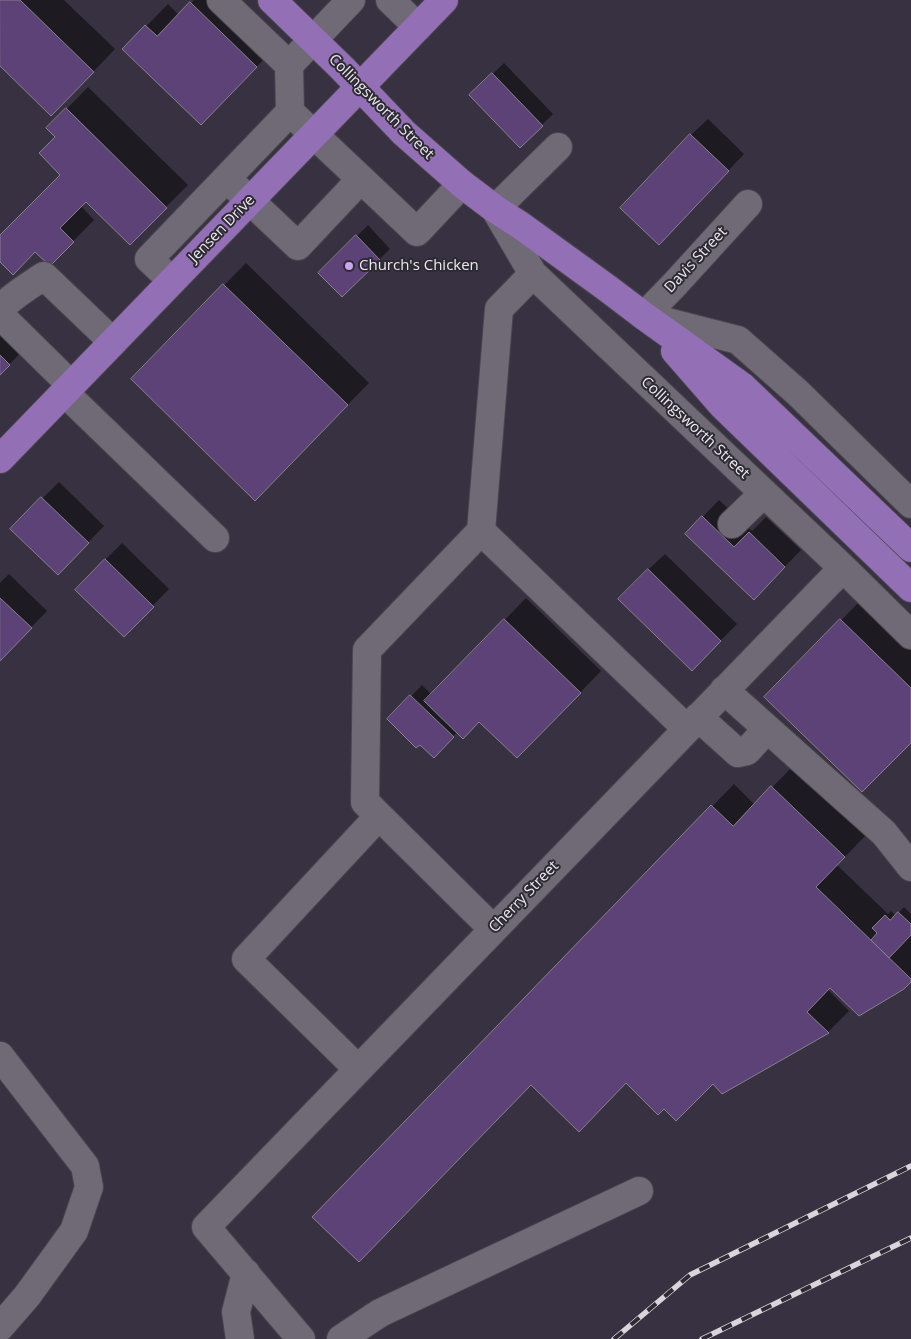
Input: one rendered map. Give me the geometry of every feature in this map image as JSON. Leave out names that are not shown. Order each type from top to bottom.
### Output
[{"type":"main road","name":"Collingsworth Street","points":[[272,0],[404,133],[462,184],[743,387],[904,541]]},
{"type":"main road","name":"Jensen Drive","points":[[0,459],[444,0]]},
{"type":"main road","name":"Collingsworth Street","points":[[644,316],[723,406],[911,588]]},
{"type":"street","points":[[172,282],[149,259],[290,112],[289,65],[221,0]]},
{"type":"street","points":[[248,25],[272,0]]},
{"type":"street","points":[[289,65],[351,0]]},
{"type":"street","points":[[390,0],[418,27]]},
{"type":"street","points":[[290,112],[417,232],[462,184]]},
{"type":"street","points":[[495,209],[558,147]]},
{"type":"street","points":[[256,148],[278,171]]},
{"type":"street","points":[[227,178],[298,246],[361,179]]},
{"type":"street","points":[[204,203],[226,225]]},
{"type":"street","name":"Davis Street","points":[[644,316],[748,204]]},
{"type":"street","name":"Collingsworth Street","points":[[495,209],[533,274],[911,635]]},
{"type":"street","points":[[183,224],[206,245]]},
{"type":"street","points":[[493,929],[365,802],[367,650],[481,531],[499,309],[533,274]]},
{"type":"street","points":[[0,309],[6,302],[44,276],[112,342]]},
{"type":"street","points":[[0,315],[68,389],[215,538]]},
{"type":"street","name":"Collingsworth Street","points":[[644,316],[738,340],[798,393],[909,498]]},
{"type":"street","points":[[732,524],[764,493]]},
{"type":"street","points":[[481,531],[693,723],[738,753],[747,751],[767,729]]},
{"type":"street","name":"Cherry Street","points":[[246,1273],[206,1227],[843,568]]},
{"type":"street","points":[[724,690],[884,833],[911,868]]},
{"type":"street","points":[[358,1069],[246,958],[379,816]]},
{"type":"street","points":[[0,1056],[85,1166],[89,1187],[74,1231],[27,1296],[0,1326]]},
{"type":"street","points":[[341,1339],[380,1313],[639,1191]]},
{"type":"street","points":[[240,1339],[236,1312],[246,1273]]},
{"type":"street","points":[[246,1273],[301,1339]]},
{"type":"shaded area","points":[[0,0],[911,0],[911,1339],[0,1339]]},
{"type":"building","points":[[0,0],[20,0],[94,72],[51,116],[0,66]]},
{"type":"building","points":[[190,2],[257,67],[201,125],[122,49],[145,25],[157,36]]},
{"type":"building","points":[[492,73],[543,126],[520,148],[469,95]]},
{"type":"building","points":[[66,108],[167,208],[130,245],[86,202],[60,228],[74,242],[50,266],[35,252],[13,275],[0,262],[0,235],[60,175],[39,153],[55,137],[46,128]]},
{"type":"building","points":[[690,134],[729,171],[659,245],[620,208]]},
{"type":"building","name":"Church's Chicken","points":[[356,235],[380,260],[342,297],[318,273]]},
{"type":"building","points":[[223,284],[348,405],[255,501],[131,379]]},
{"type":"building","points":[[0,355],[10,365],[0,375]]},
{"type":"building","points":[[41,497],[89,543],[58,575],[10,529]]},
{"type":"building","points":[[702,516],[734,547],[749,532],[785,567],[754,600],[685,534]]},
{"type":"building","points":[[105,559],[154,607],[124,637],[75,590]]},
{"type":"building","points":[[648,569],[721,641],[692,671],[618,599]]},
{"type":"building","points":[[0,598],[32,628],[0,661]]},
{"type":"building","points":[[504,619],[581,693],[517,758],[479,722],[463,739],[424,701]]},
{"type":"building","points":[[840,619],[911,688],[911,743],[862,792],[764,697]]},
{"type":"building","points":[[410,695],[454,737],[434,758],[420,745],[416,748],[387,719]]},
{"type":"building","points":[[771,786],[845,857],[816,887],[911,979],[911,982],[904,989],[859,1016],[830,988],[807,1012],[829,1033],[722,1094],[713,1084],[676,1121],[664,1109],[658,1115],[626,1083],[579,1132],[531,1085],[359,1262],[312,1217],[711,805],[733,826]]},
{"type":"building","points":[[898,912],[911,924],[911,935],[889,958],[871,940],[877,933],[872,928],[885,915],[890,920]]},
{"type":"railway","points":[[614,1339],[690,1275],[911,1166]]},
{"type":"railway","points":[[702,1339],[911,1238]]},
{"type":"place","name":"Church's Chicken","points":[[349,266]]}]
